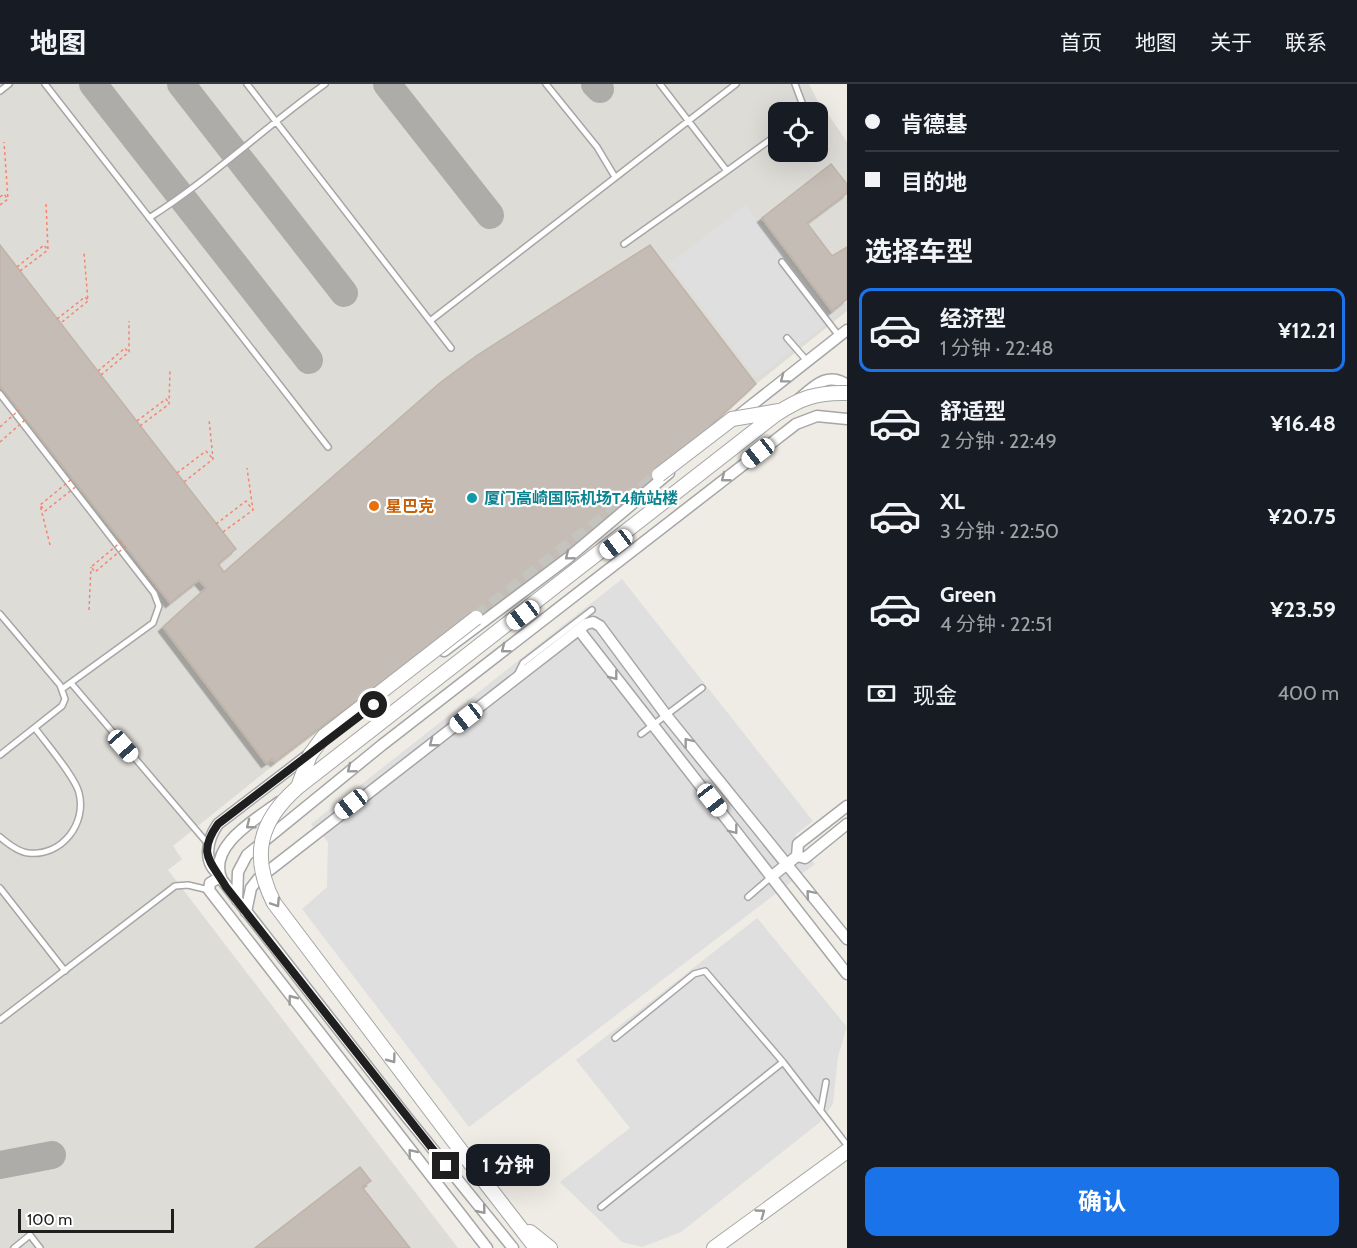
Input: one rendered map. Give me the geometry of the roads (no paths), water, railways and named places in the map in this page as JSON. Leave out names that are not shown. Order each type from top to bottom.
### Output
[{"type":"street","points":[[513,1248],[210,865],[209,845],[214,830],[224,818],[568,558],[765,393],[843,333]]},
{"type":"street","points":[[220,876],[218,864],[223,852],[244,829],[765,430],[817,383],[847,373]]},
{"type":"street","points":[[827,379],[839,379],[847,384]]},
{"type":"street","points":[[536,1248],[274,903],[268,891],[261,855],[266,827],[274,812],[298,787],[781,411],[796,400],[813,394],[847,393]]},
{"type":"street","points":[[659,475],[732,419],[781,411]]},
{"type":"street","points":[[237,900],[238,872],[247,855],[382,745],[796,424],[817,416],[847,419]]},
{"type":"street","points":[[298,787],[310,755],[324,736],[476,618]]},
{"type":"street","points":[[246,912],[250,888],[258,879],[589,622],[600,626],[666,715],[847,939]]},
{"type":"street","points":[[579,630],[847,974]]},
{"type":"street","points":[[771,877],[796,856],[798,844],[847,806]]},
{"type":"street","points":[[796,856],[805,858],[847,824]]},
{"type":"street","points":[[220,876],[210,883],[209,890],[488,1248]]},
{"type":"street","points":[[714,1248],[847,1150]]},
{"type":"street","points":[[512,1217],[550,1248]]},
{"type":"lane","points":[[0,91],[9,84]]},
{"type":"lane","points":[[45,84],[328,447]]},
{"type":"lane","points":[[247,84],[451,348]]},
{"type":"lane","points":[[149,218],[182,197],[236,155],[274,121],[325,84]]},
{"type":"lane","points":[[546,84],[597,147],[615,177]]},
{"type":"lane","points":[[660,84],[727,171]]},
{"type":"lane","points":[[430,321],[736,84]]},
{"type":"lane","points":[[795,84],[802,102]]},
{"type":"lane","points":[[624,244],[768,141]]},
{"type":"lane","points":[[782,262],[843,333]]},
{"type":"lane","points":[[787,338],[807,361]]},
{"type":"lane","points":[[0,394],[154,593],[159,606],[153,623],[62,689]]},
{"type":"lane","points":[[516,678],[523,663],[592,610]]},
{"type":"lane","points":[[0,614],[62,689],[65,699],[62,706],[0,755]]},
{"type":"lane","points":[[71,683],[209,845]]},
{"type":"lane","points":[[641,734],[702,688]]},
{"type":"lane","points":[[0,837],[27,853],[47,851],[64,842],[76,829],[82,807],[79,789],[35,728]]},
{"type":"lane","points":[[768,844],[778,837]]},
{"type":"lane","points":[[748,897],[771,877]]},
{"type":"lane","points":[[0,1020],[175,886],[188,885],[209,890]]},
{"type":"lane","points":[[0,888],[65,971]]},
{"type":"lane","points":[[615,1038],[693,974],[702,970],[708,973],[783,1062],[847,1146]]},
{"type":"lane","points":[[601,1207],[783,1062]]},
{"type":"lane","points":[[821,1110],[826,1082]]},
{"type":"lane","points":[[14,1248],[30,1235],[40,1248]]},
{"type":"tunnel","points":[[476,618],[659,475]]},
{"type":"place","name":"厦门高崎国际机场T4航站楼","points":[[472,498]]},
{"type":"place","name":"星巴克","points":[[374,506]]}]
